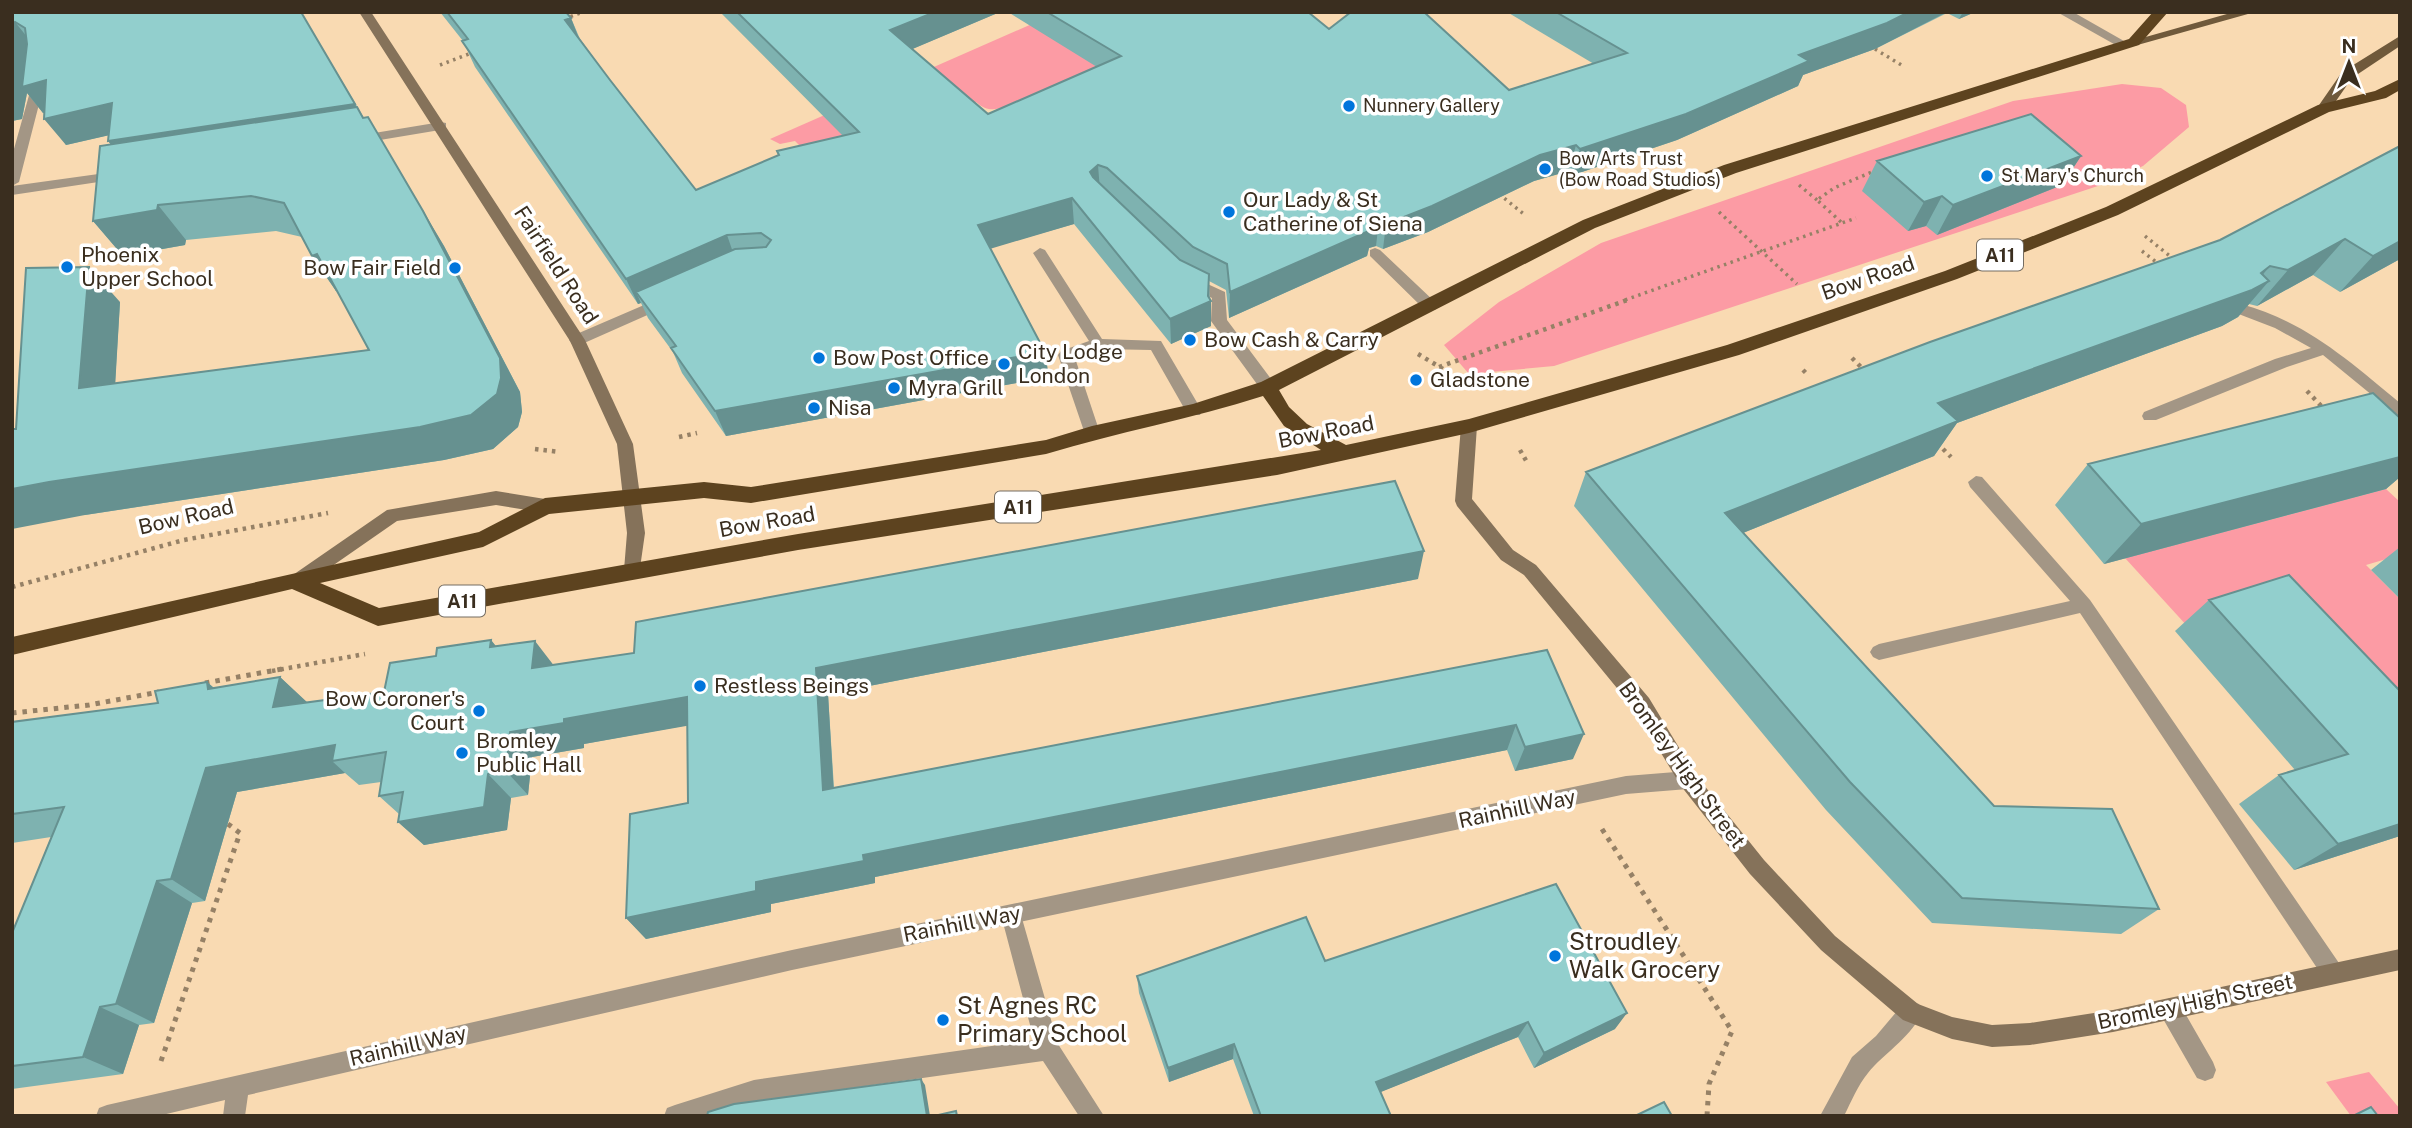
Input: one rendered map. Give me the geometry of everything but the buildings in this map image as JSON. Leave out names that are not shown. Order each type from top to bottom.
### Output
[{"type":"highway","points":[[2129,43],[2161,12]]},
{"type":"highway","name":"Bow Road","points":[[12,646],[296,582],[398,556],[483,539],[545,506],[629,495],[704,490],[751,495],[1046,447],[1092,433],[1194,411],[1268,387],[1589,224],[1730,169],[2129,43]]},
{"type":"highway","name":"Bow Road","points":[[296,582],[378,617],[633,570],[1348,454],[1469,426],[1732,350],[1951,275],[2112,211],[2324,108],[2380,95],[2400,83]]},
{"type":"highway","points":[[1268,387],[1278,410],[1296,428],[1348,454]]},
{"type":"main road","name":"Fairfield Road","points":[[365,12],[578,340],[625,444],[629,495],[636,533],[633,570]]},
{"type":"main road","points":[[2129,43],[2249,12]]},
{"type":"main road","name":"Bow Road","points":[[2324,108],[2347,75],[2400,40]]},
{"type":"main road","name":"Bromley High Street","points":[[1469,426],[1463,501],[1507,555],[1530,570],[1642,704],[1688,780],[1757,867],[1819,933],[1911,1012],[1952,1028],[1992,1036],[2030,1034],[2170,1009],[2400,959]]},
{"type":"main road","points":[[296,582],[393,515],[496,498],[545,506]]},
{"type":"street","points":[[2063,12],[2129,43]]},
{"type":"street","points":[[12,182],[39,87],[40,64]]},
{"type":"street","points":[[341,142],[441,126]]},
{"type":"street","points":[[12,191],[140,172]]},
{"type":"street","points":[[117,175],[119,192]]},
{"type":"street","points":[[1040,253],[1098,344]]},
{"type":"street","points":[[1375,253],[1430,306]]},
{"type":"street","points":[[1177,270],[1187,279],[1220,296],[1219,321],[1268,387]]},
{"type":"street","points":[[578,340],[680,295]]},
{"type":"street","points":[[2241,309],[2280,324],[2325,349],[2400,412]]},
{"type":"street","points":[[1092,433],[1066,355],[1098,344],[1156,345],[1194,411]]},
{"type":"street","points":[[2150,416],[2281,363],[2325,349]]},
{"type":"street","points":[[1976,482],[2084,605],[2333,973]]},
{"type":"street","points":[[1879,652],[2084,605]]},
{"type":"street","name":"Rainhill Way","points":[[107,1116],[238,1084],[792,960],[1657,780],[1688,780]]},
{"type":"street","points":[[1011,915],[1048,1049],[1093,1116]]},
{"type":"street","points":[[2170,1009],[2205,1070]]},
{"type":"street","points":[[1831,1116],[1860,1065],[1884,1044],[1911,1012]]},
{"type":"street","points":[[675,1116],[754,1091],[1048,1049]]},
{"type":"street","points":[[234,1116],[238,1084]]},
{"type":"path","points":[[559,21],[583,12]]},
{"type":"path","points":[[1875,49],[1903,66]]},
{"type":"path","points":[[407,77],[475,52]]},
{"type":"path","points":[[1817,200],[1834,188],[1882,168]]},
{"type":"path","points":[[1794,180],[1841,222]]},
{"type":"path","points":[[1496,191],[1522,214],[1564,239]]},
{"type":"path","points":[[1713,207],[1797,284]]},
{"type":"path","points":[[1439,367],[1856,218]]},
{"type":"path","points":[[2143,234],[2185,267]]},
{"type":"path","points":[[1416,352],[1478,392]]},
{"type":"path","points":[[1852,358],[1871,377]]},
{"type":"path","points":[[679,436],[697,433]]},
{"type":"path","points":[[1928,435],[1976,482]]},
{"type":"path","points":[[1518,446],[1528,464]]},
{"type":"path","points":[[535,449],[559,452]]},
{"type":"path","name":"Bow Road","points":[[12,587],[184,540],[340,510]]},
{"type":"path","points":[[1584,795],[1596,820],[1732,1031],[1709,1084],[1707,1116]]},
{"type":"path","points":[[146,1105],[240,833],[220,818]]},
{"type":"shaded area","points":[[1059,12],[1201,12],[1042,118],[1021,99],[993,109],[987,109],[976,102],[814,160],[795,141],[780,144],[770,139]]},
{"type":"shaded area","points":[[2122,84],[2161,88],[2186,105],[2189,127],[2143,166],[2104,184],[1554,366],[1469,374],[1444,345],[1499,302],[1601,243],[2013,101]]},
{"type":"shaded area","points":[[2386,489],[2400,502],[2400,555],[2366,565],[2400,599],[2400,767],[2188,627],[2125,558]]},
{"type":"shaded area","points":[[2369,1072],[2400,1109],[2400,1116],[2351,1116],[2326,1082]]},
{"type":"place","name":"Nunnery Gallery","points":[[1349,106]]},
{"type":"place","name":"Bow Arts Trust (Bow Road Studios)","points":[[1545,169]]},
{"type":"place","name":"St Mary's Church","points":[[1987,176]]},
{"type":"place","name":"Our Lady & St Catherine of Siena","points":[[1229,212]]},
{"type":"place","name":"Phoenix Upper School","points":[[67,267]]},
{"type":"place","name":"Bow Fair Field","points":[[455,268]]},
{"type":"place","name":"Bow Cash & Carry","points":[[1190,340]]},
{"type":"place","name":"Bow Post Office","points":[[819,358]]},
{"type":"place","name":"City Lodge London","points":[[1004,364]]},
{"type":"place","name":"Gladstone","points":[[1416,380]]},
{"type":"place","name":"Myra Grill","points":[[894,388]]},
{"type":"place","name":"Nisa","points":[[814,408]]},
{"type":"place","name":"Restless Beings","points":[[700,686]]},
{"type":"place","name":"Bow Coroner's Court","points":[[479,711]]},
{"type":"place","name":"Bromley Public Hall","points":[[462,753]]},
{"type":"place","name":"Stroudley Walk Grocery","points":[[1555,956]]},
{"type":"place","name":"St Agnes RC Primary School","points":[[943,1020]]}]
